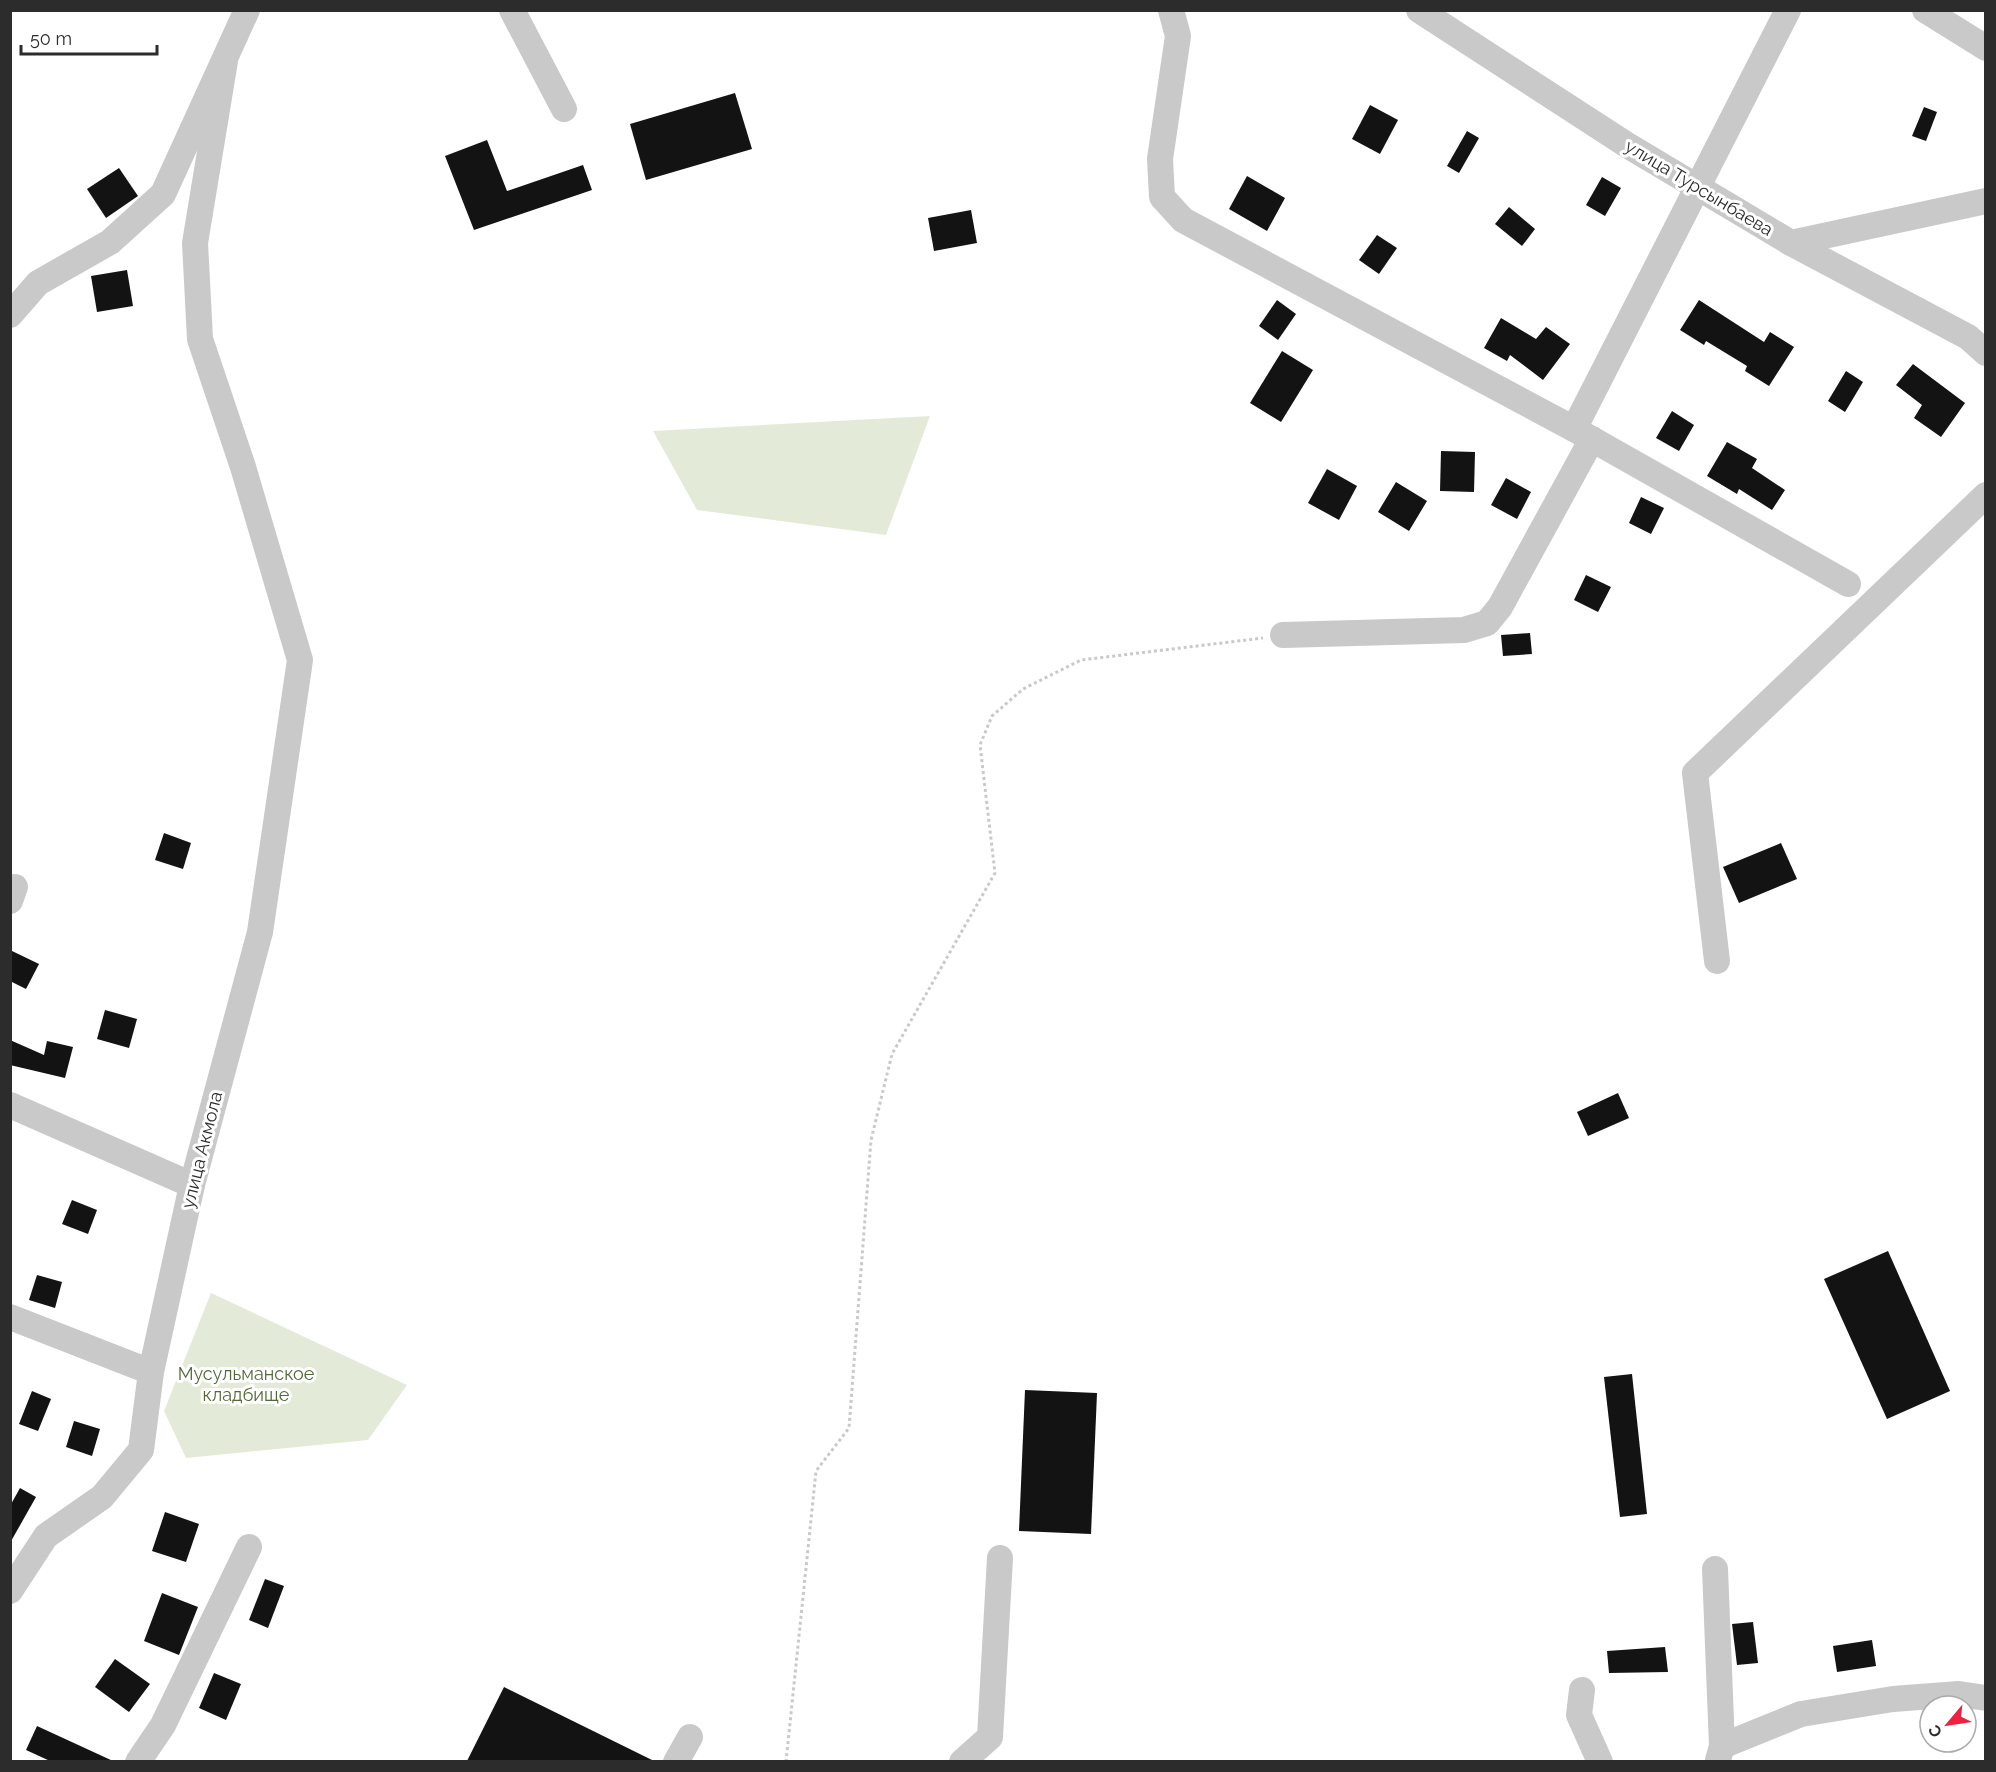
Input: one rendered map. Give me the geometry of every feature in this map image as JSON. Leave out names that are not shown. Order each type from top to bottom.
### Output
[{"type":"street","points":[[10,315],[38,283],[110,242],[163,194],[247,10]]},
{"type":"street","points":[[512,10],[564,109]]},
{"type":"street","points":[[1172,10],[1178,36],[1160,159],[1162,197],[1183,220],[1583,434],[1848,584]]},
{"type":"street","name":"улица Турсынбаева","points":[[1419,10],[1696,186],[1791,243],[1968,337],[1986,353]]},
{"type":"street","points":[[1283,635],[1464,630],[1487,623],[1500,607],[1583,434],[1696,186],[1788,10]]},
{"type":"street","points":[[1925,10],[1986,48]]},
{"type":"street","name":"улица Акмола","points":[[14,1576],[46,1536],[102,1497],[141,1450],[151,1372],[192,1185],[260,932],[300,660],[243,467],[200,339],[195,243],[225,61]]},
{"type":"street","points":[[1791,243],[1986,201]]},
{"type":"street","points":[[1717,961],[1695,773],[1986,495]]},
{"type":"street","points":[[10,1105],[192,1185]]},
{"type":"street","points":[[10,1317],[151,1372]]},
{"type":"street","points":[[138,1761],[163,1725],[249,1547]]},
{"type":"street","points":[[962,1761],[990,1737],[1000,1558]]},
{"type":"street","points":[[1716,1569],[1720,1754],[1801,1714],[1893,1699],[1959,1694],[1986,1698]]},
{"type":"street","points":[[1582,1690],[1579,1715],[1600,1761]]},
{"type":"street","points":[[676,1761],[690,1737]]},
{"type":"path","points":[[786,1761],[816,1472],[849,1428],[871,1140],[892,1054],[995,873],[980,745],[992,716],[1023,689],[1081,660],[1283,635]]},
{"type":"green space","points":[[930,416],[886,535],[697,510],[653,431]]},
{"type":"green space","name":"Мусульманское кладбище","points":[[211,1293],[407,1385],[368,1440],[186,1458],[164,1411]]},
{"type":"building","points":[[735,93],[752,149],[646,180],[630,124]]},
{"type":"building","points":[[1370,105],[1398,120],[1380,154],[1352,139]]},
{"type":"building","points":[[1924,107],[1937,112],[1926,141],[1912,136]]},
{"type":"building","points":[[1467,131],[1479,138],[1459,173],[1447,166]]},
{"type":"building","points":[[487,140],[507,191],[583,165],[592,190],[474,230],[445,156]]},
{"type":"building","points":[[119,168],[138,196],[106,218],[87,189]]},
{"type":"building","points":[[1247,176],[1285,198],[1267,231],[1229,209]]},
{"type":"building","points":[[1602,177],[1621,188],[1605,216],[1586,205]]},
{"type":"building","points":[[1509,207],[1535,229],[1522,246],[1495,224]]},
{"type":"building","points":[[971,210],[977,243],[934,251],[928,218]]},
{"type":"building","points":[[1377,235],[1397,248],[1379,274],[1359,260]]},
{"type":"building","points":[[127,270],[133,306],[97,312],[91,276]]},
{"type":"building","points":[[1277,300],[1296,314],[1278,340],[1259,326]]},
{"type":"building","points":[[1699,300],[1764,342],[1770,332],[1794,347],[1769,386],[1745,371],[1747,366],[1706,341],[1704,345],[1680,330]]},
{"type":"building","points":[[1501,318],[1536,339],[1546,327],[1570,344],[1543,380],[1510,355],[1507,361],[1484,348]]},
{"type":"building","points":[[1282,351],[1313,370],[1281,422],[1250,403]]},
{"type":"building","points":[[1913,364],[1965,403],[1941,437],[1914,418],[1922,405],[1896,385]]},
{"type":"building","points":[[1846,371],[1863,382],[1845,412],[1828,401]]},
{"type":"building","points":[[1672,411],[1694,425],[1679,451],[1656,438]]},
{"type":"building","points":[[1727,442],[1757,459],[1752,468],[1785,490],[1772,510],[1739,489],[1737,494],[1707,476]]},
{"type":"building","points":[[1441,451],[1475,452],[1474,492],[1440,491]]},
{"type":"building","points":[[1327,469],[1357,486],[1339,520],[1308,503]]},
{"type":"building","points":[[1506,478],[1531,492],[1517,519],[1491,505]]},
{"type":"building","points":[[1396,482],[1427,501],[1409,531],[1378,512]]},
{"type":"building","points":[[1641,497],[1664,508],[1651,534],[1629,523]]},
{"type":"building","points":[[1586,575],[1611,587],[1598,612],[1574,600]]},
{"type":"building","points":[[1530,633],[1532,654],[1503,656],[1501,635]]},
{"type":"building","points":[[164,833],[191,843],[183,869],[155,860]]},
{"type":"building","points":[[1781,843],[1797,879],[1739,903],[1723,867]]},
{"type":"building","points":[[10,950],[39,964],[26,989],[10,981]]},
{"type":"building","points":[[105,1010],[137,1019],[129,1048],[97,1039]]},
{"type":"building","points":[[10,1040],[44,1055],[47,1041],[73,1047],[65,1078],[10,1065]]},
{"type":"building","points":[[1618,1093],[1629,1118],[1588,1136],[1577,1112]]},
{"type":"building","points":[[72,1200],[97,1210],[88,1234],[62,1224]]},
{"type":"building","points":[[1888,1251],[1950,1391],[1887,1419],[1824,1279]]},
{"type":"building","points":[[37,1275],[62,1282],[55,1308],[29,1300]]},
{"type":"building","points":[[1632,1374],[1647,1514],[1620,1517],[1604,1377]]},
{"type":"building","points":[[1025,1390],[1097,1393],[1091,1534],[1019,1531]]},
{"type":"building","points":[[32,1391],[51,1399],[38,1431],[19,1424]]},
{"type":"building","points":[[74,1421],[100,1429],[92,1456],[66,1447]]},
{"type":"building","points":[[20,1488],[36,1497],[10,1543],[10,1506]]},
{"type":"building","points":[[165,1512],[199,1524],[186,1562],[152,1551]]},
{"type":"building","points":[[265,1579],[284,1586],[268,1628],[249,1620]]},
{"type":"building","points":[[162,1593],[198,1607],[179,1655],[144,1641]]},
{"type":"building","points":[[1753,1622],[1758,1663],[1737,1665],[1732,1624]]},
{"type":"building","points":[[1872,1640],[1876,1666],[1837,1672],[1833,1646]]},
{"type":"building","points":[[1665,1647],[1668,1672],[1609,1673],[1607,1651]]},
{"type":"building","points":[[115,1659],[150,1684],[129,1712],[95,1687]]},
{"type":"building","points":[[214,1673],[241,1684],[226,1720],[199,1708]]},
{"type":"building","points":[[504,1687],[654,1761],[467,1761]]},
{"type":"building","points":[[37,1726],[113,1761],[50,1761],[26,1750]]}]
